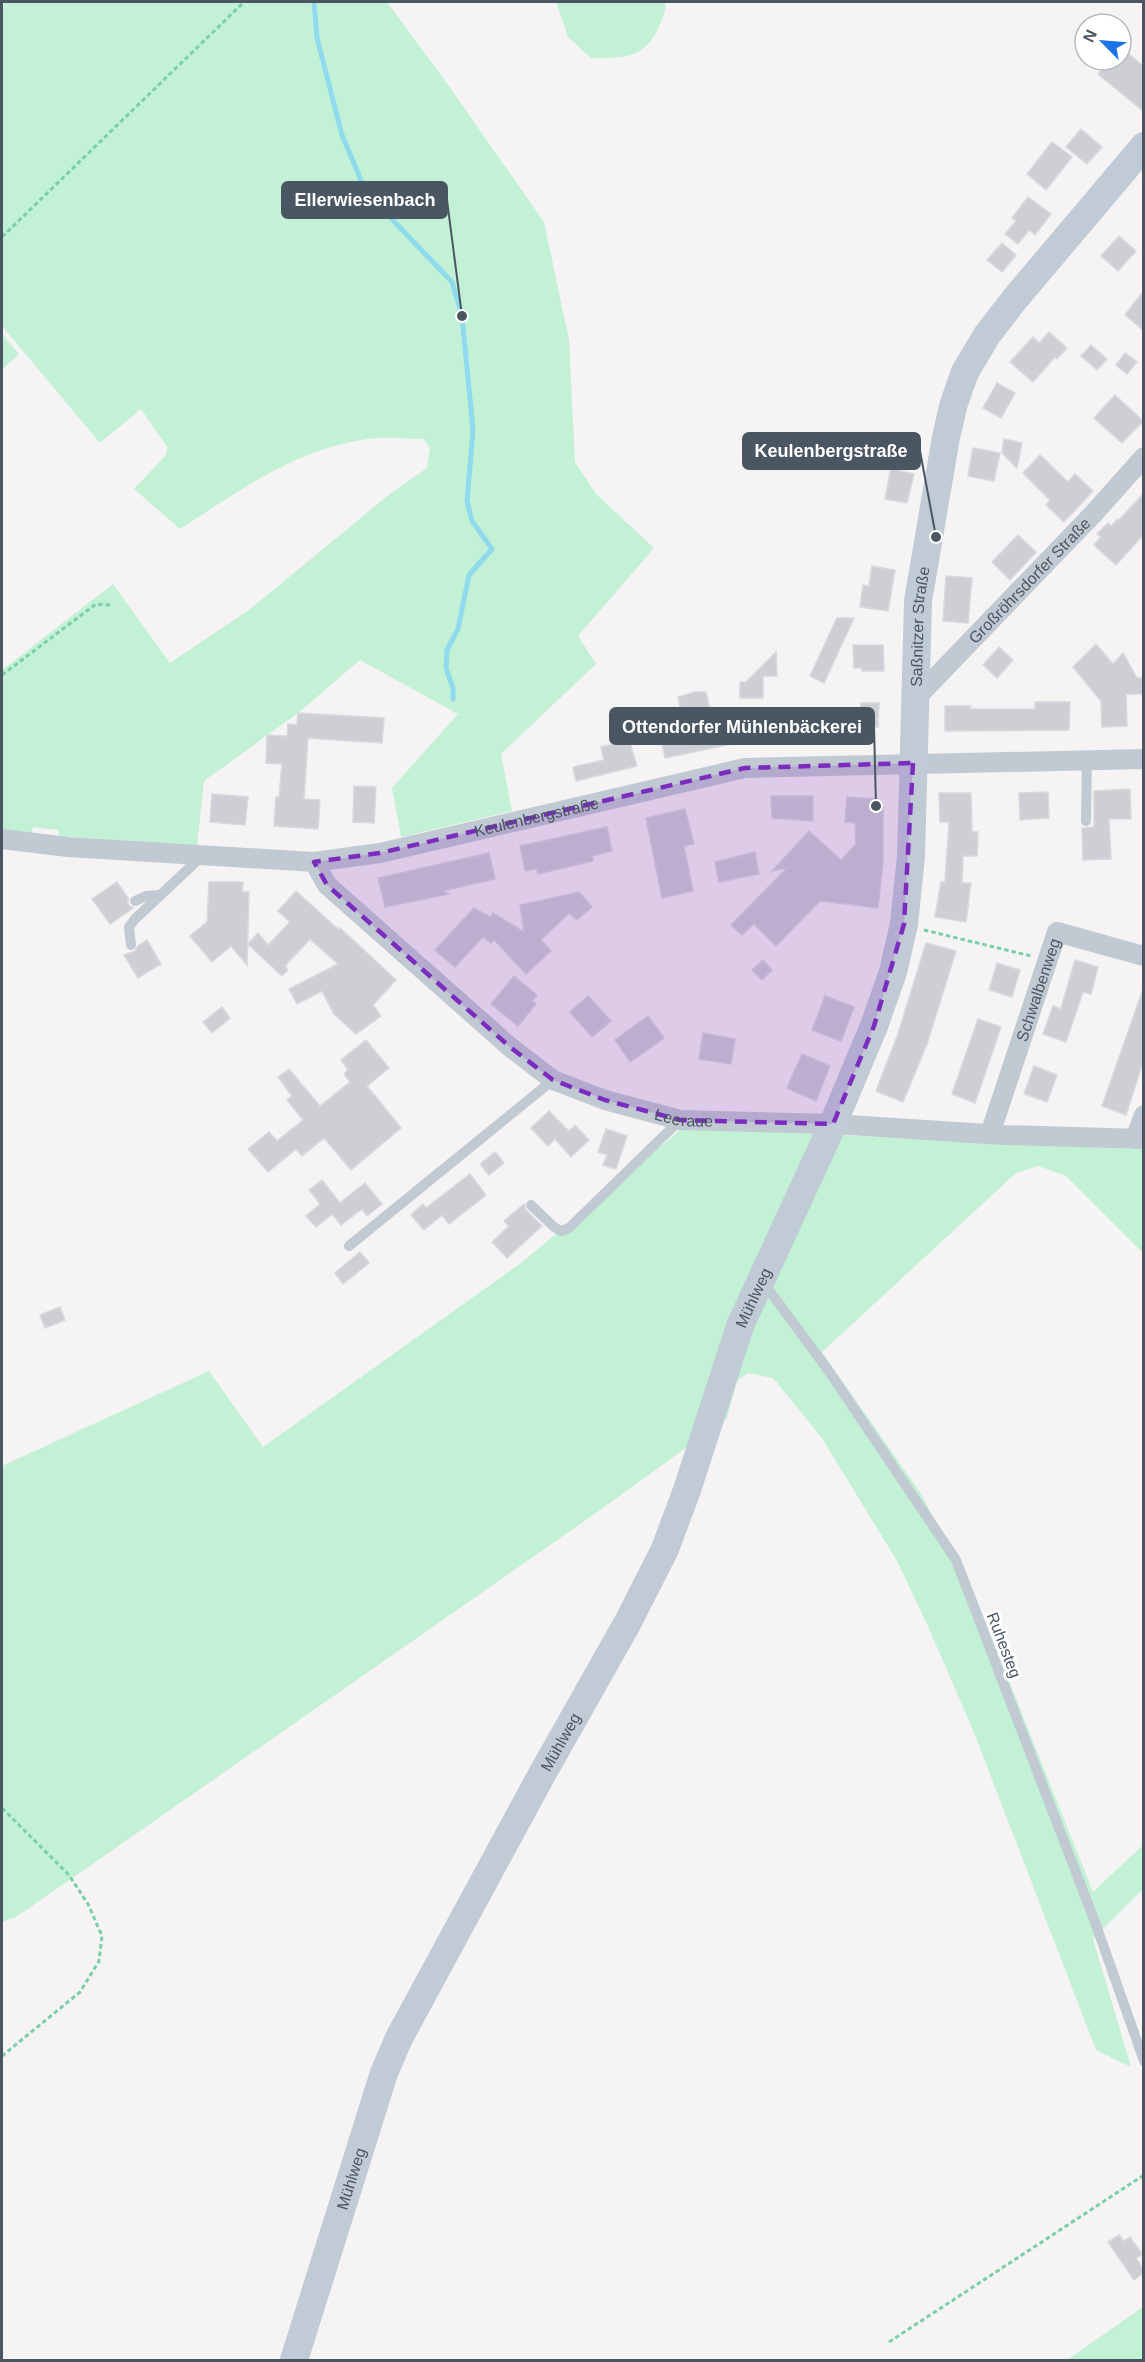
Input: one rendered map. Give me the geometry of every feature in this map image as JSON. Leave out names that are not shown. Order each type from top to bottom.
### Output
[{"type":"street","name":"Saßnitzer Straße","points":[[833,1124],[874,1026],[893,972],[904,924],[911,856],[918,601],[954,403],[965,372],[987,335],[1143,146]]},
{"type":"street","name":"Großröhrsdorfer Straße","points":[[914,700],[1095,512],[1143,457]]},
{"type":"street","name":"Keulenbergstraße","points":[[2,839],[68,847],[201,857],[314,862],[380,853],[745,768],[1143,759]]},
{"type":"street","name":"Leeraue","points":[[314,862],[327,885],[510,1047],[554,1080],[605,1100],[680,1120],[833,1124],[990,1134],[1139,1139]]},
{"type":"street","name":"Schwalbenweg","points":[[990,1134],[1057,932],[1143,956]]},
{"type":"street","points":[[1139,1139],[1143,1115]]},
{"type":"street","name":"Mühlweg","points":[[294,2361],[384,2073],[399,2038],[541,1776],[628,1622],[665,1549],[687,1490],[740,1326],[833,1124]]},
{"type":"lane","points":[[1086,821],[1087,760]]},
{"type":"lane","points":[[131,945],[129,927],[201,857]]},
{"type":"lane","points":[[135,901],[146,896],[160,895]]},
{"type":"lane","points":[[349,1246],[554,1080]]},
{"type":"lane","points":[[531,1205],[554,1227],[561,1231],[569,1228],[680,1120]]},
{"type":"lane","name":"Ruhesteg","points":[[760,1279],[828,1370],[956,1560],[1095,1922],[1143,2061]]},
{"type":"path","points":[[2,237],[244,2]]},
{"type":"path","points":[[2,675],[96,604],[110,605]]},
{"type":"path","points":[[904,924],[1048,960]]},
{"type":"path","points":[[2,1808],[69,1875],[88,1904],[102,1936],[99,1961],[80,1992],[2,2056]]},
{"type":"path","points":[[889,2342],[1143,2175]]},
{"type":"highlighted area","points":[[913,763],[904,924],[874,1026],[833,1124],[680,1120],[605,1100],[553,1080],[510,1047],[327,885],[314,862],[380,853],[745,768]]},
{"type":"green space","points":[[2,2],[387,2],[544,222],[569,340],[575,462],[596,494],[654,548],[578,636],[596,664],[501,754],[512,811],[401,837],[392,788],[458,714],[360,660],[298,713],[204,781],[197,846],[59,836],[59,830],[33,827],[32,833],[2,831],[2,670],[113,584],[170,663],[249,610],[386,497],[427,468],[430,448],[424,439],[382,438],[343,444],[317,452],[270,473],[180,529],[134,489],[166,455],[167,447],[141,409],[100,443],[2,326]]},
{"type":"green space","points":[[559,2],[665,2],[665,8],[654,36],[641,50],[614,58],[591,58],[568,37],[557,5]]},
{"type":"green space","points":[[2,334],[19,354],[2,370]]},
{"type":"green space","points":[[685,1126],[1000,1144],[1143,1149],[1143,1253],[1066,1176],[1038,1166],[1016,1173],[822,1352],[920,1492],[976,1598],[1093,1892],[1143,1845],[1143,1889],[1093,1939],[1131,2067],[1096,2050],[973,1730],[897,1561],[822,1438],[773,1378],[748,1373],[737,1381],[727,1418],[596,1513],[94,1863],[16,1917],[2,1922],[2,1466],[209,1371],[263,1447],[521,1263]]},
{"type":"green space","points":[[1143,2307],[1143,2360],[1067,2360]]},
{"type":"building","points":[[1133,57],[1143,66],[1143,111],[1098,74],[1100,72],[1133,72]]},
{"type":"building","points":[[1081,129],[1102,147],[1087,164],[1066,147]]},
{"type":"building","points":[[1052,142],[1072,157],[1046,190],[1027,174]]},
{"type":"building","points":[[1028,197],[1051,214],[1035,235],[1029,230],[1018,244],[1005,234],[1016,221],[1012,218]]},
{"type":"building","points":[[1119,236],[1136,251],[1118,271],[1101,256]]},
{"type":"building","points":[[1002,243],[1016,255],[1002,272],[987,260]]},
{"type":"building","points":[[1143,292],[1143,330],[1125,315]]},
{"type":"building","points":[[1049,332],[1067,348],[1057,359],[1055,357],[1033,382],[1010,362],[1033,337],[1039,343]]},
{"type":"building","points":[[1091,345],[1107,359],[1097,370],[1081,356]]},
{"type":"building","points":[[1125,353],[1137,362],[1127,374],[1116,365]]},
{"type":"building","points":[[997,383],[1015,393],[1001,418],[983,408]]},
{"type":"building","points":[[1115,395],[1143,421],[1122,443],[1094,418]]},
{"type":"building","points":[[1004,439],[1022,443],[1017,468],[1002,453]]},
{"type":"building","points":[[973,448],[1000,453],[994,481],[968,476]]},
{"type":"building","points":[[1040,455],[1068,482],[1075,474],[1093,491],[1064,522],[1046,505],[1050,500],[1023,473]]},
{"type":"building","points":[[892,463],[900,471],[914,474],[907,503],[885,499]]},
{"type":"building","points":[[1143,494],[1143,535],[1116,565],[1094,545],[1101,537],[1097,534],[1108,523],[1111,526],[1119,520]]},
{"type":"building","points":[[1018,535],[1036,552],[1010,580],[992,562]]},
{"type":"building","points":[[872,566],[895,570],[888,611],[860,607],[863,585],[869,586]]},
{"type":"building","points":[[946,576],[972,578],[968,623],[943,621]]},
{"type":"building","points":[[837,618],[854,618],[824,683],[810,676]]},
{"type":"building","points":[[1096,644],[1113,664],[1123,653],[1137,678],[1143,678],[1143,694],[1126,694],[1127,726],[1102,727],[1101,701],[1073,667]]},
{"type":"building","points":[[853,645],[883,645],[884,671],[862,671],[862,668],[854,668]]},
{"type":"building","points":[[999,647],[1013,660],[997,678],[983,665]]},
{"type":"building","points":[[776,652],[777,676],[763,676],[763,698],[740,698],[740,682],[746,682]]},
{"type":"building","points":[[695,692],[706,692],[713,724],[735,718],[741,742],[665,758],[660,733],[683,725],[678,697]]},
{"type":"building","points":[[1035,702],[1070,702],[1069,730],[945,731],[945,706],[971,706],[969,709],[1035,709]]},
{"type":"building","points":[[861,703],[879,703],[878,727],[860,727]]},
{"type":"building","points":[[765,708],[788,708],[788,731],[765,732]]},
{"type":"building","points":[[298,713],[384,718],[382,743],[308,738],[304,799],[320,800],[318,829],[274,826],[282,764],[266,763],[267,735],[287,736],[288,724],[297,725]]},
{"type":"building","points":[[629,740],[637,766],[576,781],[573,767],[604,760],[601,747]]},
{"type":"building","points":[[354,786],[376,787],[374,823],[353,822]]},
{"type":"building","points":[[1130,789],[1131,819],[1109,819],[1111,859],[1083,860],[1082,828],[1094,827],[1094,791]]},
{"type":"building","points":[[1048,792],[1049,818],[1020,820],[1019,793]]},
{"type":"building","points":[[939,793],[971,793],[972,832],[978,832],[977,856],[963,856],[962,883],[971,883],[966,922],[935,917],[941,882],[945,882],[949,822],[940,822]]},
{"type":"building","points":[[212,794],[248,797],[245,825],[210,822]]},
{"type":"building","points":[[771,796],[813,796],[813,821],[772,818]]},
{"type":"building","points":[[847,797],[876,799],[883,807],[883,862],[878,908],[820,901],[776,946],[754,924],[742,935],[731,925],[787,868],[772,871],[809,831],[841,860],[856,844],[855,823],[845,822]]},
{"type":"building","points":[[685,809],[694,844],[684,846],[693,891],[662,898],[646,818]]},
{"type":"building","points":[[607,827],[612,851],[592,856],[593,861],[538,874],[537,869],[525,871],[520,846]]},
{"type":"building","points":[[755,852],[759,874],[719,882],[715,862]]},
{"type":"building","points":[[489,853],[495,879],[443,891],[449,894],[385,907],[378,878]]},
{"type":"building","points":[[117,882],[128,898],[128,905],[133,908],[110,924],[92,899]]},
{"type":"building","points":[[209,882],[243,882],[242,892],[249,892],[247,965],[231,946],[212,962],[190,936],[207,922]]},
{"type":"building","points":[[296,891],[396,980],[373,1005],[381,1016],[356,1034],[334,1014],[322,991],[297,1004],[289,989],[338,964],[310,939],[285,966],[288,970],[282,976],[248,944],[258,933],[268,945],[290,922],[278,911]]},
{"type":"building","points":[[579,892],[592,907],[577,920],[569,913],[541,940],[551,951],[526,974],[494,940],[491,943],[483,937],[455,967],[435,950],[474,908],[490,917],[493,913],[524,932],[520,905]]},
{"type":"building","points":[[147,940],[161,964],[138,978],[124,955],[135,951]]},
{"type":"building","points":[[926,943],[956,951],[927,1044],[903,1102],[876,1091],[898,1034]]},
{"type":"building","points":[[763,960],[772,970],[762,980],[752,970]]},
{"type":"building","points":[[1075,960],[1098,967],[1091,994],[1083,992],[1066,1042],[1043,1034],[1053,1006],[1061,1009]]},
{"type":"building","points":[[997,963],[1020,970],[1012,997],[989,990]]},
{"type":"building","points":[[514,976],[537,995],[532,1001],[536,1004],[518,1026],[491,1004]]},
{"type":"building","points":[[1142,992],[1143,1062],[1126,1115],[1102,1106]]},
{"type":"building","points":[[588,996],[611,1021],[592,1037],[570,1012]]},
{"type":"building","points":[[825,996],[854,1007],[841,1041],[812,1030]]},
{"type":"building","points":[[222,1007],[230,1018],[212,1033],[203,1022]]},
{"type":"building","points":[[648,1016],[664,1038],[630,1062],[615,1040]]},
{"type":"building","points":[[978,1019],[1001,1027],[975,1103],[952,1094]]},
{"type":"building","points":[[703,1033],[735,1039],[731,1064],[699,1059]]},
{"type":"building","points":[[366,1040],[389,1068],[367,1086],[401,1128],[351,1170],[324,1138],[302,1156],[296,1149],[268,1172],[248,1149],[269,1132],[277,1141],[303,1120],[287,1100],[292,1096],[278,1077],[289,1069],[320,1106],[350,1082],[344,1074],[348,1070],[341,1060]]},
{"type":"building","points":[[802,1054],[830,1066],[816,1101],[787,1088]]},
{"type":"building","points":[[1034,1066],[1057,1075],[1047,1102],[1024,1094]]},
{"type":"building","points":[[549,1111],[569,1131],[575,1125],[589,1140],[571,1157],[555,1139],[548,1146],[531,1128]]},
{"type":"building","points":[[606,1129],[627,1136],[616,1169],[603,1165],[607,1155],[598,1152]]},
{"type":"building","points":[[495,1152],[504,1163],[489,1175],[480,1164]]},
{"type":"building","points":[[470,1174],[486,1195],[449,1224],[442,1215],[424,1230],[411,1215],[423,1204],[426,1208]]},
{"type":"building","points":[[322,1180],[340,1203],[365,1183],[382,1204],[367,1216],[362,1209],[341,1225],[332,1214],[316,1227],[306,1216],[320,1204],[309,1190]]},
{"type":"building","points":[[524,1204],[526,1210],[542,1226],[507,1258],[492,1242],[509,1226],[504,1221]]},
{"type":"building","points":[[360,1252],[369,1263],[343,1284],[335,1273]]},
{"type":"building","points":[[60,1307],[65,1320],[45,1328],[40,1315]]},
{"type":"building","points":[[1119,2235],[1124,2241],[1130,2237],[1142,2254],[1136,2258],[1143,2273],[1134,2280],[1108,2242]]},
{"type":"waterway","points":[[314,2],[317,38],[342,135],[366,192],[452,282],[462,316],[473,430],[467,501],[472,521],[492,549],[469,575],[458,629],[447,650],[446,668],[453,688],[453,699]]},
{"type":"place","name":"Ellerwiesenbach","points":[[462,316]]},
{"type":"place","name":"Keulenbergstraße","points":[[936,537]]},
{"type":"place","name":"Ottendorfer Mühlenbäckerei","points":[[876,806]]}]
